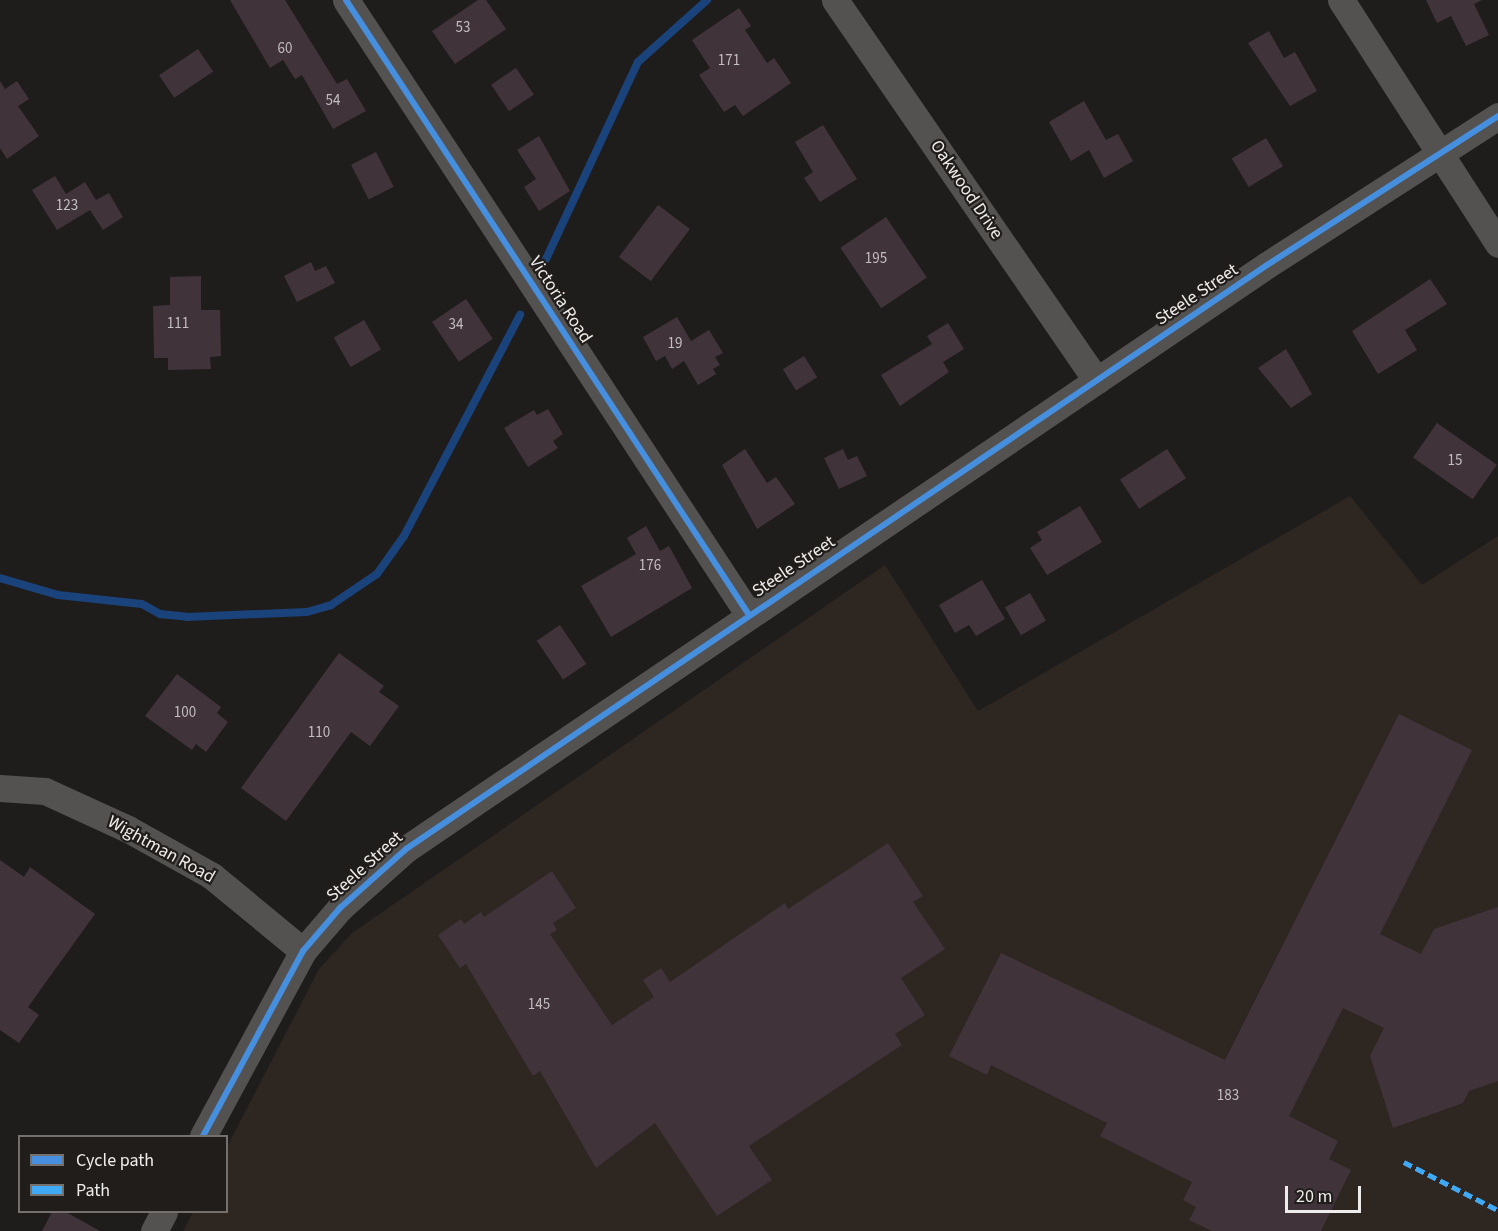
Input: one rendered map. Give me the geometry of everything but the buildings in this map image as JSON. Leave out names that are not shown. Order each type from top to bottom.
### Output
[{"type":"street","name":"Victoria Road","points":[[346,0],[749,615]]},
{"type":"street","name":"Oakwood Drive","points":[[835,0],[1097,381]]},
{"type":"street","points":[[1341,0],[1498,244]]},
{"type":"street","name":"Steele Street","points":[[204,1135],[303,951],[340,908],[406,849],[1097,381],[1498,116]]},
{"type":"street","name":"Wightman Road","points":[[0,788],[45,791],[128,829],[212,876],[303,951]]},
{"type":"street","points":[[154,1231],[163,1213]]},
{"type":"shaded area","points":[[1350,496],[1422,585],[1498,536],[1498,1231],[183,1231],[192,1213],[228,1213],[228,1145],[319,969],[352,933],[885,565],[978,711]]},
{"type":"waterway","points":[[546,259],[638,62],[707,0]]},
{"type":"waterway","points":[[0,578],[58,595],[142,604],[160,614],[187,617],[307,612],[331,605],[377,574],[404,536],[520,315]]},
{"type":"marked path","points":[[1404,1162],[1498,1210]]},
{"type":"cycle path","points":[[346,0],[749,615]]},
{"type":"cycle path","points":[[204,1135],[303,951],[340,908],[406,849],[1267,265],[1498,116]]}]
